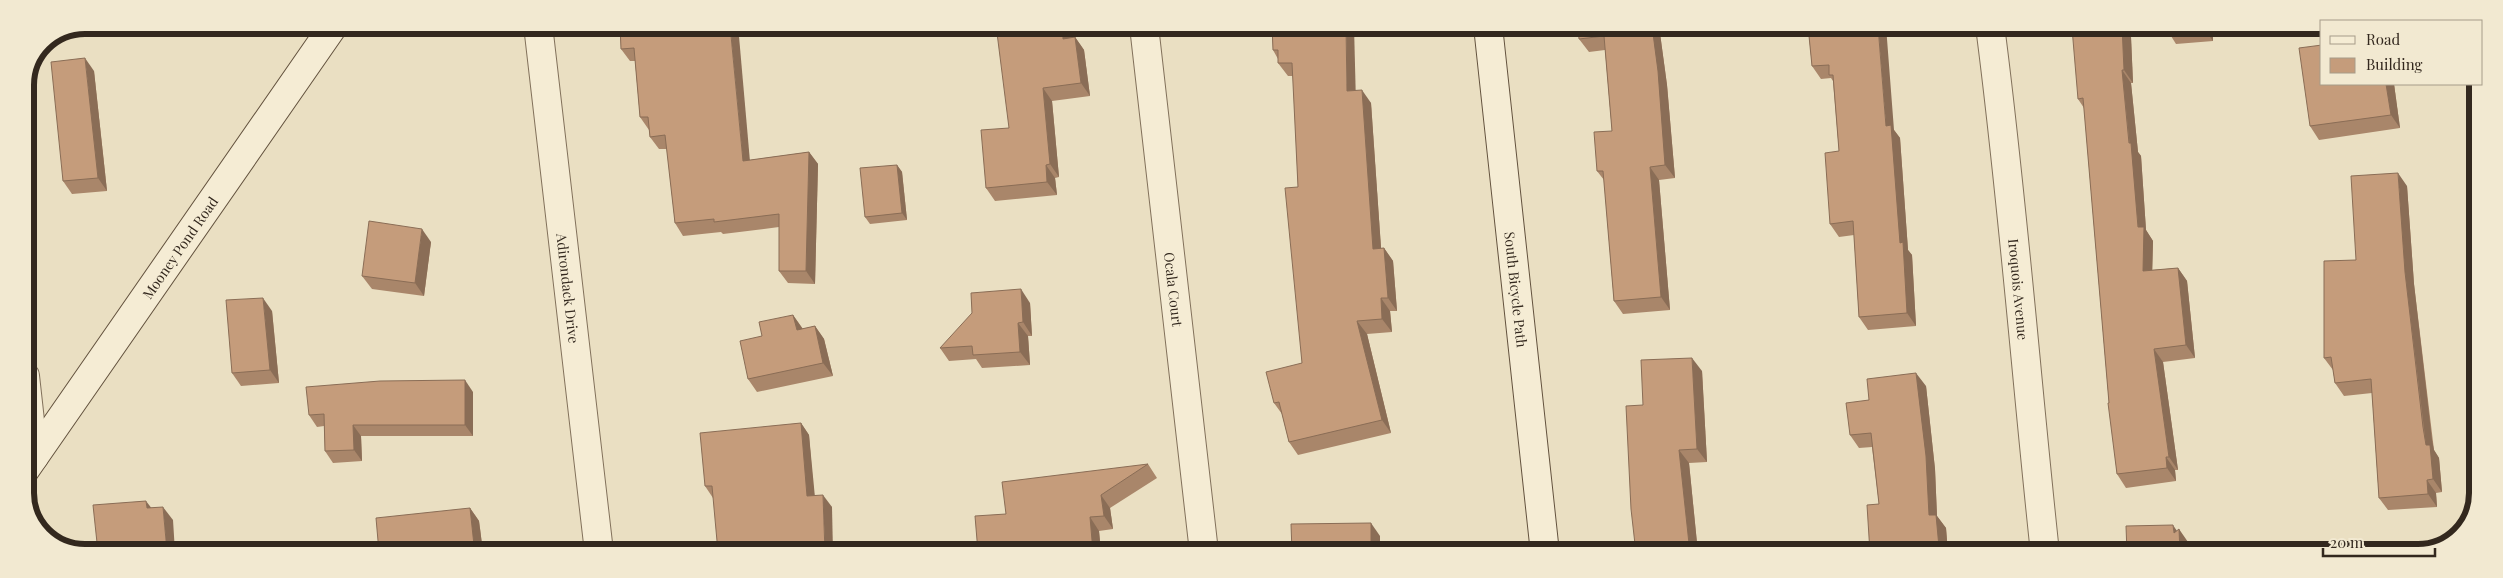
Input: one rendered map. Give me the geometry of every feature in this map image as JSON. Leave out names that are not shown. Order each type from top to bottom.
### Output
[{"type":"street","name":"Mooney Pond Road","points":[[34,457],[328,34]]},
{"type":"street","name":"Adirondack Drive","points":[[539,34],[598,544]]},
{"type":"street","name":"Ocala Court","points":[[1145,34],[1203,544]]},
{"type":"street","name":"South Bicycle Path","points":[[1489,34],[1544,544]]},
{"type":"street","name":"Iroquois Avenue","points":[[1991,34],[2006,153],[2028,399],[2044,544]]},
{"type":"building","points":[[620,34],[731,34],[743,161],[809,152],[806,271],[779,271],[779,214],[714,222],[714,219],[675,223],[665,135],[650,137],[648,117],[640,117],[634,48],[621,49]]},
{"type":"building","points":[[997,34],[1063,34],[1063,39],[1075,37],[1081,83],[1043,88],[1050,164],[1046,165],[1047,182],[986,188],[981,130],[1009,128]]},
{"type":"building","points":[[1272,34],[1346,34],[1347,91],[1362,90],[1373,249],[1384,248],[1388,298],[1381,298],[1382,319],[1357,321],[1382,420],[1289,442],[1279,402],[1274,403],[1266,372],[1302,363],[1285,188],[1298,187],[1292,63],[1278,63],[1278,50],[1273,50]]},
{"type":"building","points":[[1579,34],[1653,34],[1658,71],[1665,165],[1650,167],[1661,297],[1614,301],[1603,171],[1597,171],[1594,132],[1612,131],[1604,36],[1579,39]]},
{"type":"building","points":[[1809,34],[1879,34],[1886,126],[1891,125],[1900,243],[1903,242],[1907,313],[1859,317],[1853,221],[1830,224],[1825,153],[1839,151],[1833,75],[1829,75],[1829,65],[1812,66]]},
{"type":"building","points":[[2073,34],[2122,34],[2124,70],[2122,70],[2129,143],[2131,143],[2138,227],[2144,227],[2143,271],[2178,268],[2186,345],[2154,349],[2169,457],[2166,457],[2167,468],[2117,474],[2108,403],[2083,98],[2078,99]]},
{"type":"building","points":[[2171,34],[2208,34],[2171,36]]},
{"type":"building","points":[[2320,45],[2320,85],[2386,85],[2391,115],[2310,126],[2299,48]]},
{"type":"building","points":[[85,58],[98,178],[63,181],[51,62]]},
{"type":"building","points":[[897,165],[902,213],[865,217],[860,168]]},
{"type":"building","points":[[2398,173],[2405,272],[2423,427],[2426,445],[2430,445],[2433,479],[2427,480],[2428,494],[2379,498],[2371,379],[2335,383],[2331,357],[2324,358],[2324,261],[2356,260],[2351,176]]},
{"type":"building","points":[[369,221],[422,229],[415,283],[362,276]]},
{"type":"building","points":[[1021,289],[1023,322],[1018,323],[1020,352],[973,355],[972,346],[940,348],[972,313],[971,293]]},
{"type":"building","points":[[263,298],[270,370],[232,373],[226,300]]},
{"type":"building","points":[[793,315],[797,330],[815,326],[823,363],[748,379],[740,341],[762,336],[759,322]]},
{"type":"building","points":[[1692,358],[1697,449],[1679,450],[1689,544],[1635,544],[1631,509],[1626,406],[1643,405],[1641,360]]},
{"type":"building","points":[[1916,373],[1926,456],[1929,515],[1936,515],[1939,544],[1869,544],[1867,505],[1879,504],[1871,433],[1850,435],[1846,403],[1869,400],[1867,379]]},
{"type":"building","points":[[465,380],[465,425],[353,425],[354,450],[325,451],[324,414],[309,415],[306,387],[380,381]]},
{"type":"building","points":[[801,423],[807,496],[823,495],[825,544],[717,544],[712,486],[705,486],[700,433]]},
{"type":"building","points":[[1148,464],[1101,495],[1104,516],[1090,517],[1092,544],[977,544],[975,516],[1006,514],[1002,482]]},
{"type":"building","points":[[146,501],[147,508],[163,507],[166,544],[97,544],[93,505]]},
{"type":"building","points":[[470,508],[474,544],[378,544],[376,518]]},
{"type":"building","points":[[1371,523],[1371,544],[1292,544],[1291,524]]},
{"type":"building","points":[[2173,525],[2174,533],[2179,529],[2180,544],[2127,544],[2126,526]]}]
